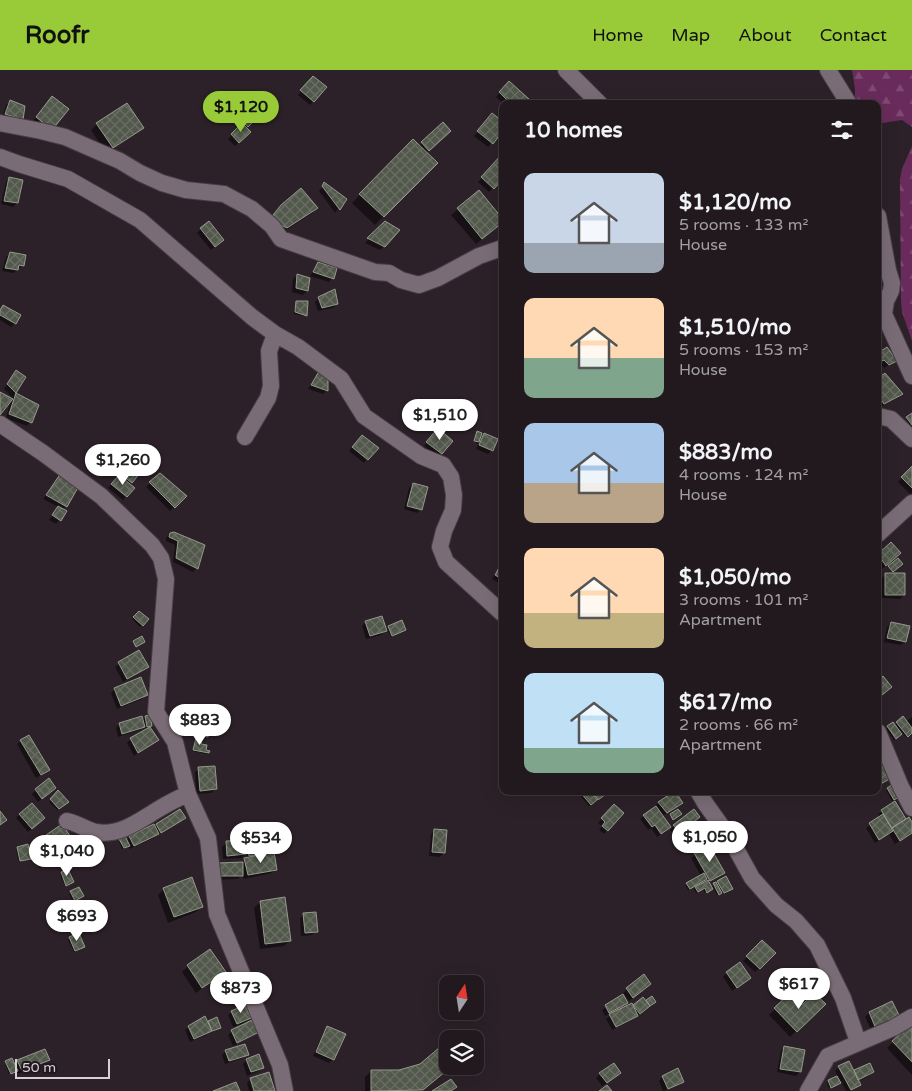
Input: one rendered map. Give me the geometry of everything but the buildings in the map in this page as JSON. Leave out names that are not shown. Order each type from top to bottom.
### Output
[{"type":"street","points":[[566,70],[596,100]]},
{"type":"street","points":[[828,70],[847,100]]},
{"type":"street","points":[[0,123],[42,130],[65,137],[120,161],[162,183],[186,190],[224,194],[252,209],[272,226],[281,238],[367,269],[389,273],[401,280],[419,285],[438,278],[478,256],[499,249]]},
{"type":"street","points":[[0,157],[68,179],[140,220],[252,317],[275,334],[298,347],[341,379],[364,416],[421,456],[443,465],[451,477],[454,495],[453,510],[444,531],[440,547],[446,562],[499,610]]},
{"type":"street","points":[[881,230],[892,283],[884,314],[912,376]]},
{"type":"street","points":[[245,437],[264,406],[271,386],[270,351],[275,334]]},
{"type":"street","points":[[881,417],[891,419],[912,439]]},
{"type":"street","points":[[0,424],[44,453],[100,496],[152,545],[161,558],[166,579],[156,712],[175,742],[188,794],[208,838],[217,914],[280,1065],[285,1091]]},
{"type":"street","points":[[881,531],[912,502]]},
{"type":"street","points":[[881,739],[912,808]]},
{"type":"street","points":[[67,821],[76,822],[95,832],[124,829],[188,794]]},
{"type":"street","points":[[700,795],[730,838],[752,878],[776,905],[796,921],[817,945],[843,998],[858,1042]]},
{"type":"street","points":[[808,1091],[828,1056],[893,1028],[912,1017]]},
{"type":"green space","points":[[852,70],[912,70],[912,127],[902,120],[881,122],[881,100],[855,100]]},
{"type":"green space","points":[[912,146],[912,341],[902,312],[901,301],[900,179],[902,169]]}]
